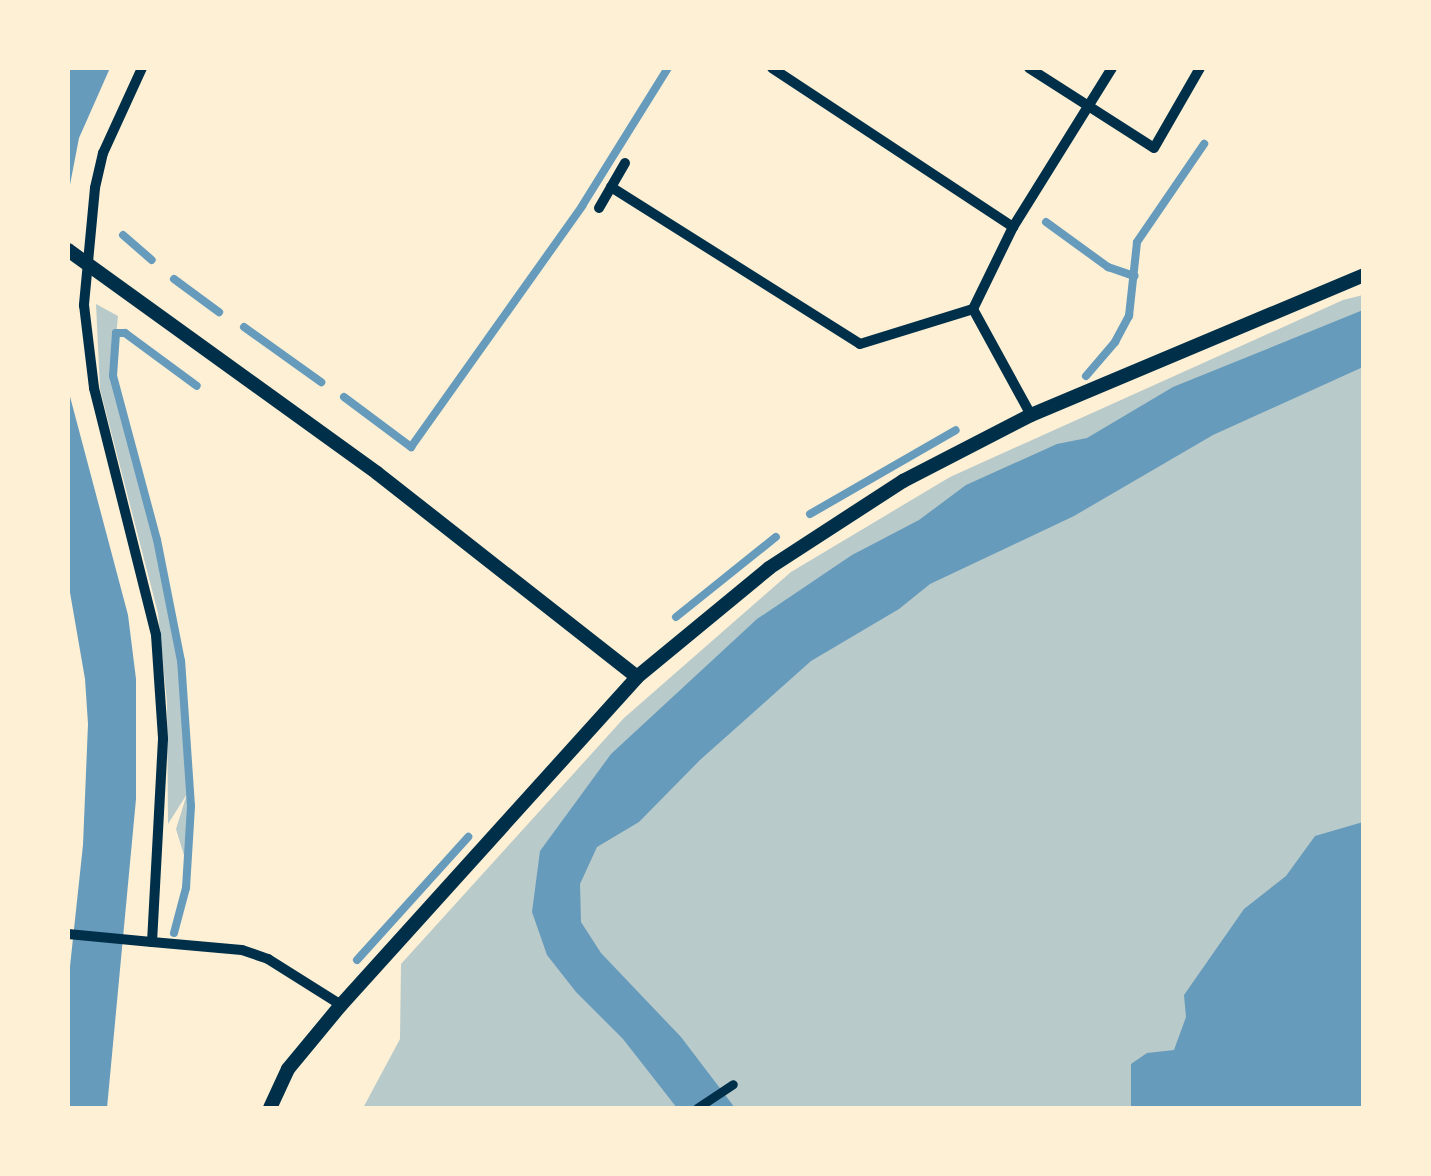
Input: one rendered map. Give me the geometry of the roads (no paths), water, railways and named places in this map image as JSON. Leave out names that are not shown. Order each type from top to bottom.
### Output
[{"type":"street","points":[[142,68],[103,153],[84,305],[94,388],[156,635],[163,739],[152,942]]},
{"type":"street","points":[[772,68],[1014,227]]},
{"type":"street","points":[[1030,68],[1154,148],[1200,68]]},
{"type":"street","points":[[611,187],[860,344],[974,309],[1014,227],[1112,68]]},
{"type":"street","points":[[599,208],[625,163]]},
{"type":"street","points":[[70,252],[377,473],[637,677]]},
{"type":"street","points":[[270,1108],[288,1069],[340,1005],[637,677],[769,568],[903,481],[1030,416],[1364,275]]},
{"type":"street","points":[[974,309],[1030,416]]},
{"type":"street","points":[[68,934],[242,950],[268,959],[340,1005]]},
{"type":"street","points":[[697,1108],[733,1084]]},
{"type":"water","points":[[68,68],[110,68],[79,138],[68,195]]},
{"type":"water","points":[[1363,310],[1363,367],[1213,435],[1074,516],[930,584],[899,609],[811,661],[700,760],[639,822],[597,847],[580,884],[581,922],[601,953],[681,1037],[735,1108],[677,1108],[623,1039],[576,992],[547,955],[532,912],[540,851],[611,754],[757,619],[852,555],[919,520],[966,485],[1057,444],[1087,438],[1173,387]]},
{"type":"water","points":[[68,389],[128,615],[136,679],[136,799],[107,1108],[68,1108],[68,985],[83,845],[88,724],[85,679],[68,581]]},
{"type":"water","points":[[1363,822],[1363,1108],[1131,1108],[1131,1064],[1147,1053],[1174,1050],[1186,1017],[1184,995],[1244,909],[1286,876],[1315,836]]},
{"type":"waterway","points":[[344,397],[411,447],[582,206],[668,68]]},
{"type":"waterway","points":[[1086,376],[1115,342],[1129,316],[1137,242],[1204,144]]},
{"type":"waterway","points":[[1046,222],[1108,267],[1134,276]]},
{"type":"waterway","points":[[123,235],[152,260]]},
{"type":"waterway","points":[[174,279],[219,312]]},
{"type":"waterway","points":[[244,327],[321,382]]},
{"type":"waterway","points":[[174,933],[186,888],[191,806],[181,661],[157,540],[113,376],[116,333],[125,333],[197,386]]},
{"type":"waterway","points":[[810,514],[956,430]]},
{"type":"waterway","points":[[676,617],[776,537]]},
{"type":"waterway","points":[[357,960],[468,837]]}]
